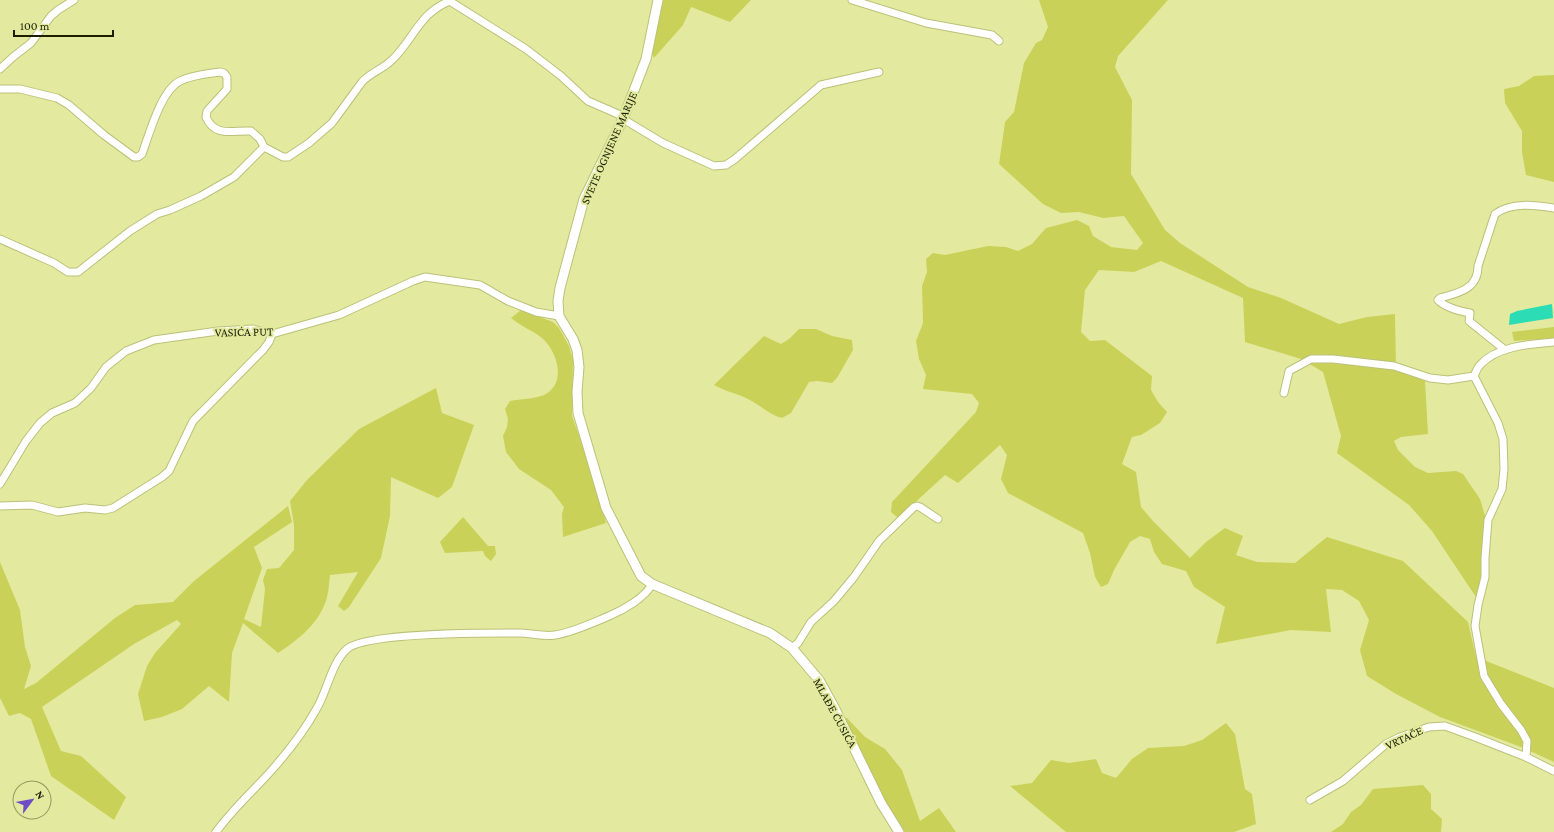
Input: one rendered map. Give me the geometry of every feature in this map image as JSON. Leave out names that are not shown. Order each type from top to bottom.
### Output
[{"type":"street","points":[[0,69],[12,57],[31,44],[51,16],[74,0]]},
{"type":"street","name":"SVETE OGNJENE MARIJE","points":[[652,584],[641,576],[606,508],[578,413],[577,392],[579,367],[577,350],[559,316],[558,301],[560,288],[584,199],[623,119],[646,59],[658,0]]},
{"type":"street","points":[[852,0],[926,23],[992,35],[999,41]]},
{"type":"street","points":[[0,89],[20,89],[57,98],[69,105],[104,135],[134,157],[138,157],[142,154],[163,100],[169,90],[182,80],[220,72],[224,73],[227,77],[227,89],[206,111],[207,121],[217,131],[251,131],[260,139],[264,147],[283,157],[288,157],[309,143],[332,123],[366,78],[391,62],[430,13],[438,6],[449,1],[526,49],[561,76],[588,101],[618,114],[623,119],[663,143],[714,166],[720,167],[735,159],[821,85],[849,80],[879,72]]},
{"type":"street","points":[[0,239],[54,263],[68,272],[78,272],[130,231],[157,214],[170,210],[201,196],[234,177],[264,147]]},
{"type":"street","points":[[1505,350],[1469,321],[1470,313],[1454,310],[1442,304],[1438,300],[1466,289],[1475,282],[1478,274],[1478,266],[1495,214],[1502,209],[1518,206],[1539,205],[1554,208]]},
{"type":"street","name":"VASIĆA PUT","points":[[0,484],[26,441],[40,423],[52,413],[75,403],[91,388],[106,367],[126,351],[154,340],[218,331],[253,329],[272,334],[340,315],[413,281],[425,277],[480,285],[508,301],[536,312],[559,316]]},
{"type":"street","points":[[0,506],[32,505],[58,512],[85,508],[104,510],[113,508],[169,472],[193,421],[263,350],[269,342],[272,334]]},
{"type":"street","points":[[1474,376],[1479,366],[1488,358],[1505,350],[1554,342]]},
{"type":"street","points":[[1284,394],[1289,371],[1311,359],[1333,359],[1394,366],[1430,378],[1448,380],[1474,376]]},
{"type":"street","points":[[1474,376],[1498,423],[1503,439],[1504,469],[1502,489],[1488,520],[1484,558],[1485,577],[1478,605],[1475,626],[1484,676],[1500,704],[1521,730],[1527,741],[1526,757]]},
{"type":"street","points":[[792,648],[798,643],[811,622],[834,601],[854,577],[879,541],[914,507],[920,507],[938,519]]},
{"type":"street","points":[[216,832],[245,798],[271,771],[292,745],[317,708],[338,660],[347,649],[363,642],[392,637],[521,633],[554,636],[572,631],[621,610],[649,591],[652,584]]},
{"type":"street","name":"MLAĐE ĆUSIĆA","points":[[652,584],[770,633],[792,648],[818,680],[832,703],[881,803],[899,832]]},
{"type":"street","name":"VRTAČE","points":[[1310,800],[1343,781],[1386,744],[1400,737],[1429,727],[1445,726],[1526,757],[1554,771]]},
{"type":"green space","points":[[663,0],[751,0],[730,22],[691,7],[683,25],[654,58],[652,54]]},
{"type":"green space","points":[[1039,0],[1168,0],[1118,56],[1115,67],[1132,100],[1131,174],[1165,230],[1180,243],[1248,287],[1281,298],[1339,324],[1367,317],[1395,314],[1396,369],[1425,381],[1428,434],[1401,437],[1394,441],[1398,450],[1415,467],[1428,473],[1456,471],[1463,474],[1480,499],[1486,519],[1482,555],[1482,575],[1476,597],[1432,531],[1409,505],[1337,453],[1341,436],[1323,372],[1301,359],[1245,342],[1243,298],[1161,261],[1134,272],[1099,270],[1085,290],[1081,332],[1090,341],[1105,340],[1152,376],[1151,390],[1158,402],[1167,412],[1160,423],[1141,435],[1132,437],[1122,464],[1136,472],[1141,507],[1190,558],[1206,542],[1225,528],[1243,536],[1236,555],[1257,562],[1295,563],[1327,537],[1403,561],[1468,622],[1476,657],[1554,688],[1554,762],[1521,747],[1440,717],[1396,694],[1367,676],[1360,650],[1369,620],[1359,601],[1342,590],[1326,589],[1331,632],[1291,630],[1216,644],[1225,607],[1194,587],[1186,571],[1162,564],[1154,552],[1150,539],[1140,536],[1130,542],[1108,584],[1101,587],[1095,577],[1090,553],[1083,533],[1008,493],[1001,479],[1007,455],[1000,445],[958,483],[945,475],[898,518],[891,512],[892,502],[976,412],[979,403],[972,394],[923,389],[926,375],[919,359],[916,341],[923,323],[922,286],[927,272],[926,259],[933,253],[945,255],[988,246],[1006,247],[1018,251],[1032,244],[1046,228],[1077,220],[1089,226],[1093,236],[1111,247],[1137,250],[1143,243],[1124,216],[1103,218],[1079,212],[1061,213],[1043,204],[999,164],[1005,122],[1014,112],[1024,63],[1036,43],[1042,40],[1048,27]]},
{"type":"green space","points":[[1554,75],[1554,182],[1526,175],[1522,152],[1522,131],[1505,103],[1504,89],[1519,86],[1534,76]]},
{"type":"green space","points":[[521,310],[553,322],[559,328],[569,346],[573,360],[572,416],[598,491],[606,523],[563,537],[562,514],[564,507],[551,490],[519,469],[506,452],[503,436],[507,427],[508,419],[505,409],[510,401],[544,395],[551,390],[556,383],[558,376],[556,359],[548,344],[539,335],[511,318]]},
{"type":"green space","points":[[1554,327],[1554,338],[1514,341],[1512,332]]},
{"type":"green space","points":[[799,329],[816,329],[832,336],[852,340],[853,350],[837,378],[832,383],[817,381],[809,382],[791,413],[782,418],[746,398],[714,385],[764,336],[781,344],[789,339]]},
{"type":"green space","points":[[436,388],[442,413],[474,425],[452,487],[438,498],[391,477],[390,516],[381,558],[349,607],[344,611],[338,606],[358,572],[330,575],[327,597],[320,614],[308,630],[278,653],[243,623],[232,653],[229,702],[209,686],[182,709],[162,717],[144,721],[138,694],[147,666],[155,653],[181,624],[177,620],[134,644],[42,707],[61,751],[81,756],[126,797],[114,820],[51,776],[31,719],[20,713],[9,716],[0,698],[0,562],[20,610],[25,647],[31,666],[24,689],[36,683],[115,618],[135,605],[173,602],[194,581],[288,506],[292,522],[254,547],[262,568],[244,619],[261,627],[265,589],[263,580],[267,569],[279,568],[294,550],[294,525],[290,501],[307,480],[359,429]]},
{"type":"green space","points":[[463,517],[488,546],[495,546],[496,554],[491,561],[485,556],[483,551],[445,553],[440,542]]},
{"type":"green space","points":[[844,718],[847,718],[865,737],[885,749],[902,770],[920,821],[939,808],[956,832],[903,832],[884,804]]},
{"type":"green space","points":[[1226,723],[1235,734],[1245,789],[1252,794],[1256,824],[1234,832],[1066,832],[1010,786],[1032,783],[1051,760],[1069,763],[1096,759],[1102,773],[1116,778],[1132,759],[1148,748],[1184,746],[1202,740]]},
{"type":"green space","points":[[1423,785],[1431,794],[1431,809],[1442,819],[1441,832],[1331,832],[1343,824],[1351,812],[1361,805],[1373,789]]},
{"type":"water","points":[[1552,304],[1553,318],[1509,325],[1510,314],[1517,311]]}]
